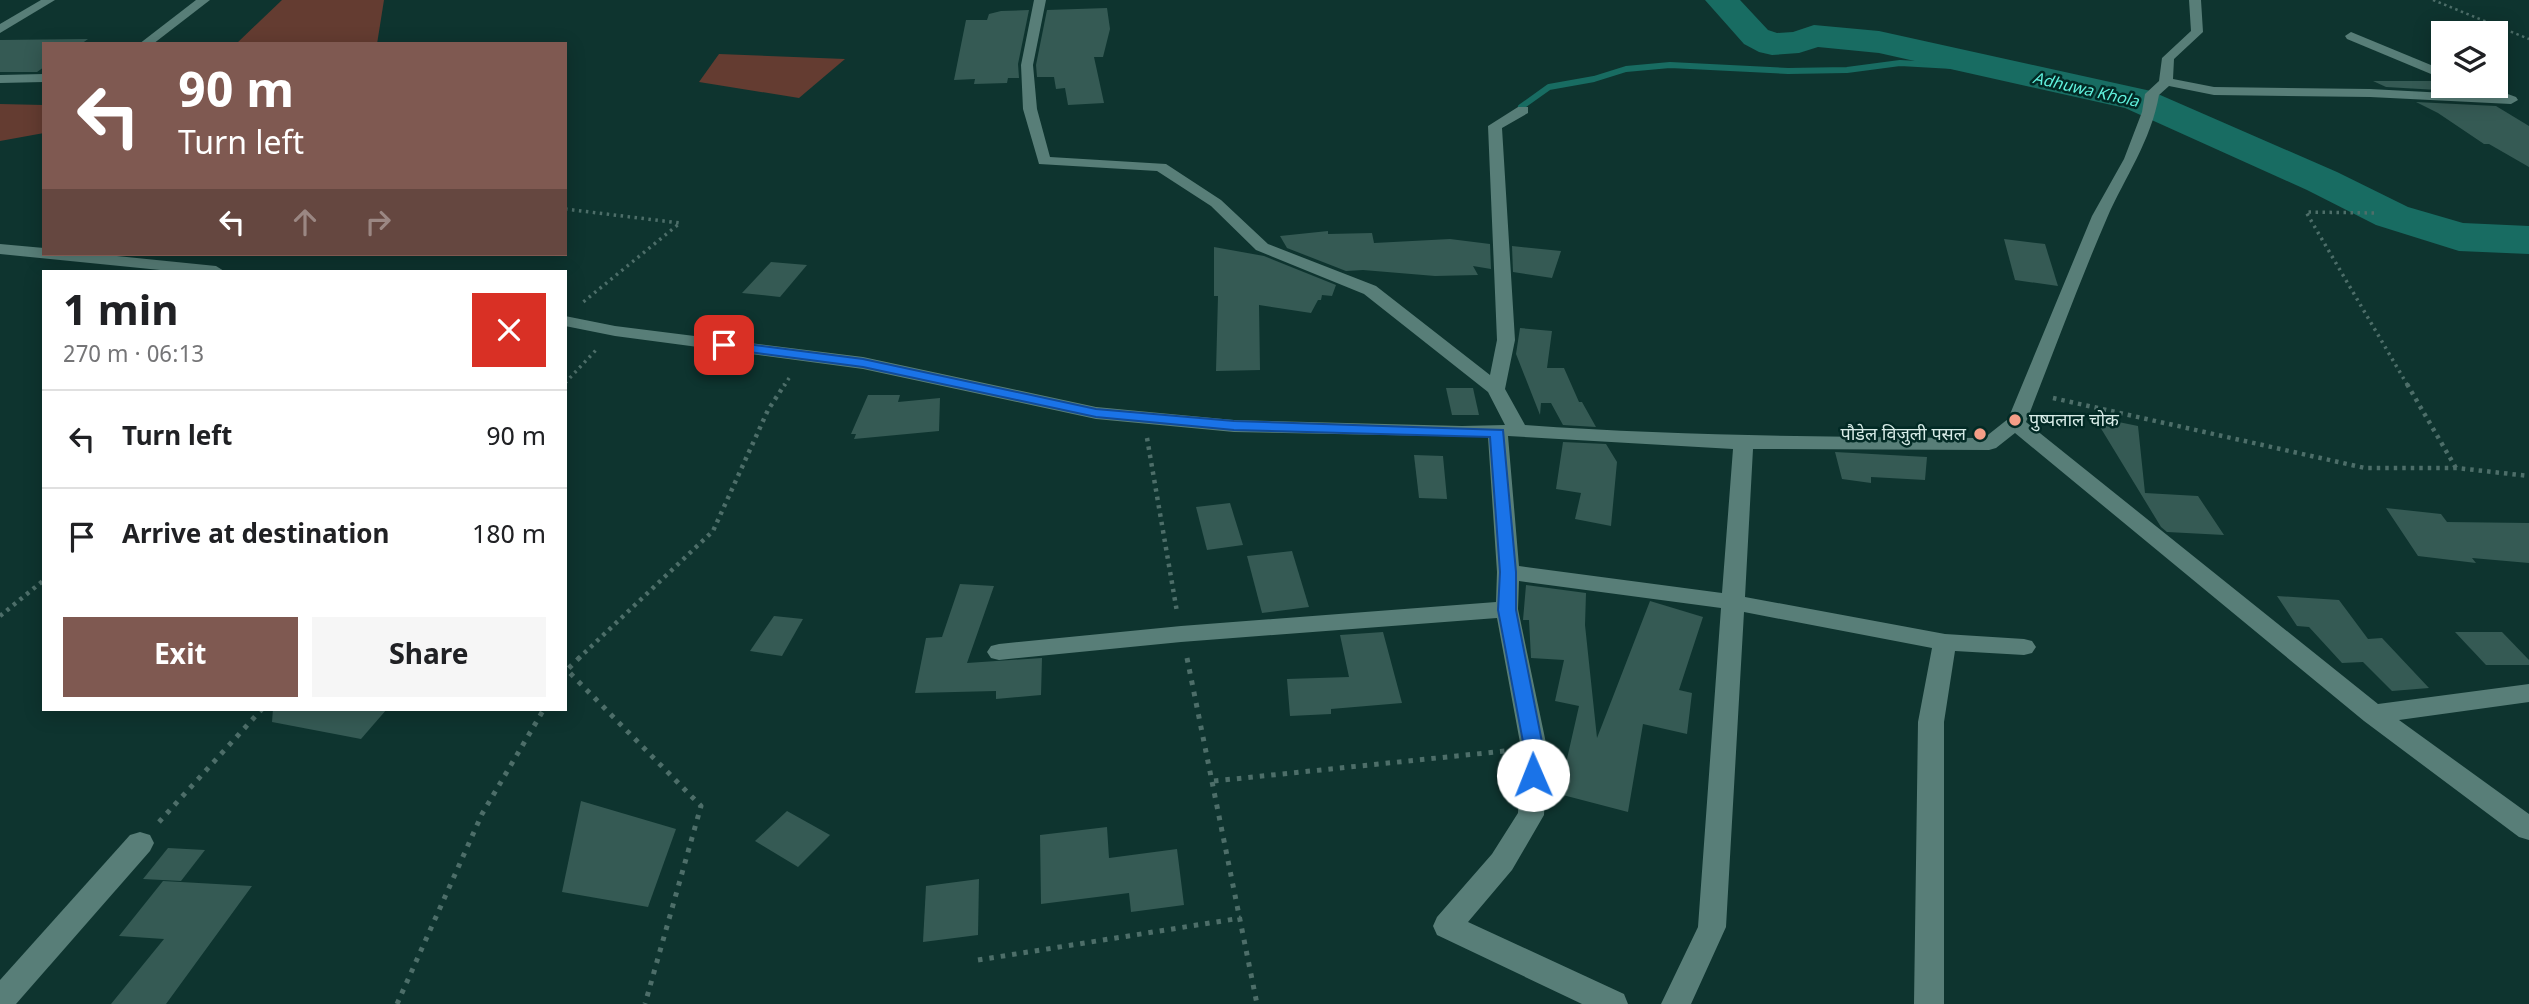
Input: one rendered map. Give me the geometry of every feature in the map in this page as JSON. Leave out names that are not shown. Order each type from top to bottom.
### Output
[{"type":"street","points":[[0,29],[49,0]]},
{"type":"street","points":[[148,42],[204,0]]},
{"type":"street","points":[[1040,0],[1027,65],[1030,109],[1044,161],[1161,167],[1216,203],[1262,247],[1370,290],[1496,389]]},
{"type":"street","points":[[570,315],[615,331],[863,363],[1096,413],[1234,426],[1508,432],[1743,443],[1832,441],[1989,444],[2016,424],[2100,216],[2132,159],[2151,103],[2166,82],[2168,58],[2197,32],[2195,0]]},
{"type":"street","points":[[2351,36],[2431,70]]},
{"type":"street","points":[[0,79],[42,78]]},
{"type":"street","points":[[2166,82],[2214,91],[2431,96]]},
{"type":"street","points":[[2471,98],[2511,100],[2506,98]]},
{"type":"street","points":[[1523,110],[1495,125],[1506,340],[1496,389],[1508,432],[1507,610],[1534,747],[1531,815],[1502,862],[1447,926],[1613,1004]]},
{"type":"street","points":[[0,249],[42,253]]},
{"type":"street","points":[[70,256],[206,270]]},
{"type":"street","points":[[2015,423],[2373,714],[2529,829]]},
{"type":"street","points":[[1676,1004],[1712,927],[1743,443]]},
{"type":"street","points":[[1508,572],[1732,602],[1945,642],[2024,647]]},
{"type":"street","points":[[999,652],[1507,610]]},
{"type":"street","points":[[1929,1004],[1931,722],[1945,642]]},
{"type":"street","points":[[2373,714],[2529,693]]},
{"type":"street","points":[[0,1001],[140,843]]},
{"type":"path","points":[[2433,0],[2529,39]]},
{"type":"path","points":[[567,209],[680,223],[570,315]]},
{"type":"path","points":[[2374,213],[2306,212],[2457,468]]},
{"type":"path","points":[[567,381],[615,331]]},
{"type":"path","points":[[567,671],[712,531],[768,410],[803,357]]},
{"type":"path","points":[[2029,392],[2365,468],[2457,468],[2529,476]]},
{"type":"path","points":[[1143,417],[1181,635],[1214,781],[1257,1004]]},
{"type":"path","points":[[0,616],[42,582]]},
{"type":"path","points":[[567,673],[701,806],[645,1004]]},
{"type":"path","points":[[140,843],[260,711]]},
{"type":"path","points":[[397,1004],[482,814],[543,711]]},
{"type":"path","points":[[1214,781],[1534,747]]},
{"type":"path","points":[[978,960],[1241,918]]},
{"type":"shaded area","points":[[282,0],[384,0],[377,42],[238,42]]},
{"type":"shaded area","points":[[719,54],[845,59],[799,98],[699,82]]},
{"type":"shaded area","points":[[0,104],[42,105],[42,133],[0,141]]},
{"type":"building","points":[[1107,8],[1110,29],[1103,57],[1094,57],[1104,103],[1068,105],[1065,88],[1056,89],[1054,77],[1037,77],[1036,65],[1047,10]]},
{"type":"building","points":[[1029,10],[1018,64],[1019,78],[1008,78],[1007,83],[974,84],[975,79],[954,80],[966,20],[987,20],[989,14],[1001,11]]},
{"type":"building","points":[[88,39],[84,42],[42,42],[42,68],[37,72],[0,72],[0,40]]},
{"type":"building","points":[[2373,81],[2431,81],[2431,90],[2386,87]]},
{"type":"building","points":[[2416,102],[2496,106],[2529,126],[2529,167],[2489,144],[2484,144],[2438,113]]},
{"type":"building","points":[[1328,231],[1328,234],[1372,233],[1374,243],[1450,239],[1490,244],[1491,269],[1473,266],[1478,275],[1435,276],[1346,271],[1287,248],[1280,236]]},
{"type":"building","points":[[2004,239],[2045,244],[2058,286],[2015,280]]},
{"type":"building","points":[[1512,246],[1561,251],[1552,278],[1513,272]]},
{"type":"building","points":[[1214,247],[1264,256],[1336,285],[1332,296],[1322,295],[1311,313],[1259,305],[1260,370],[1216,371],[1218,296],[1214,296]]},
{"type":"building","points":[[771,262],[807,265],[780,297],[742,293]]},
{"type":"building","points":[[1520,328],[1552,331],[1547,368],[1564,368],[1579,402],[1582,402],[1596,427],[1563,425],[1551,403],[1541,403],[1540,415],[1516,354]]},
{"type":"building","points":[[1446,388],[1473,388],[1479,415],[1452,415]]},
{"type":"building","points":[[868,395],[900,395],[898,402],[940,398],[939,431],[854,439],[856,434],[851,434]]},
{"type":"building","points":[[2094,417],[2138,426],[2145,493],[2198,496],[2224,535],[2167,532],[2161,527]]},
{"type":"building","points":[[1563,442],[1606,444],[1617,462],[1611,526],[1575,519],[1581,493],[1556,489]]},
{"type":"building","points":[[1835,452],[1927,457],[1925,480],[1871,477],[1871,483],[1842,479]]},
{"type":"building","points":[[1414,455],[1443,456],[1447,499],[1419,498]]},
{"type":"building","points":[[1230,503],[1243,545],[1207,550],[1196,507]]},
{"type":"building","points":[[2386,508],[2441,514],[2447,522],[2529,523],[2529,563],[2472,558],[2476,563],[2418,556]]},
{"type":"building","points":[[1292,551],[1309,607],[1262,613],[1247,556]]},
{"type":"building","points":[[960,584],[994,586],[967,663],[1042,658],[1041,695],[996,699],[996,691],[915,693],[926,638],[942,637]]},
{"type":"building","points":[[1526,585],[1586,593],[1585,625],[1597,738],[1650,601],[1703,617],[1679,690],[1692,693],[1687,734],[1643,724],[1628,812],[1559,794],[1579,706],[1555,701],[1564,660],[1531,658],[1529,620],[1523,620]]},
{"type":"building","points":[[2277,596],[2339,600],[2368,639],[2382,638],[2429,688],[2392,691],[2363,662],[2342,663],[2309,627],[2297,626]]},
{"type":"building","points":[[774,616],[803,619],[782,656],[750,651]]},
{"type":"building","points":[[1383,632],[1402,703],[1331,709],[1331,714],[1290,716],[1287,679],[1349,677],[1340,635]]},
{"type":"building","points":[[2455,632],[2502,632],[2529,660],[2529,665],[2486,665]]},
{"type":"building","points":[[273,711],[385,711],[361,739],[272,722]]},
{"type":"building","points":[[581,801],[676,829],[648,907],[562,892]]},
{"type":"building","points":[[787,811],[830,835],[798,867],[755,841]]},
{"type":"building","points":[[1107,827],[1109,858],[1177,849],[1184,905],[1131,912],[1129,893],[1041,904],[1040,835]]},
{"type":"building","points":[[168,848],[205,850],[181,881],[143,879]]},
{"type":"building","points":[[979,879],[978,935],[923,942],[926,886]]},
{"type":"building","points":[[163,881],[252,886],[166,1004],[111,1004],[164,939],[119,936]]},
{"type":"waterway","name":"Adhuwa Khola","points":[[1722,0],[1756,37],[1772,44],[1799,42],[1814,36],[1879,42],[2137,99],[2322,181],[2392,216],[2459,237],[2529,240]]},
{"type":"waterway","points":[[1521,107],[1549,87],[1594,79],[1626,69],[1670,65],[1788,71],[1847,70],[1900,63],[1953,66],[2019,78],[2056,81]]},
{"type":"place","name":"पुष्पलाल चोक","points":[[2015,420]]},
{"type":"place","name":"पौडेल विजुली पसल","points":[[1980,434]]},
{"type":"route","points":[[724,345],[863,363],[1096,413],[1234,426],[1498,433],[1508,572],[1507,610],[1534,747],[1533,775]]}]
